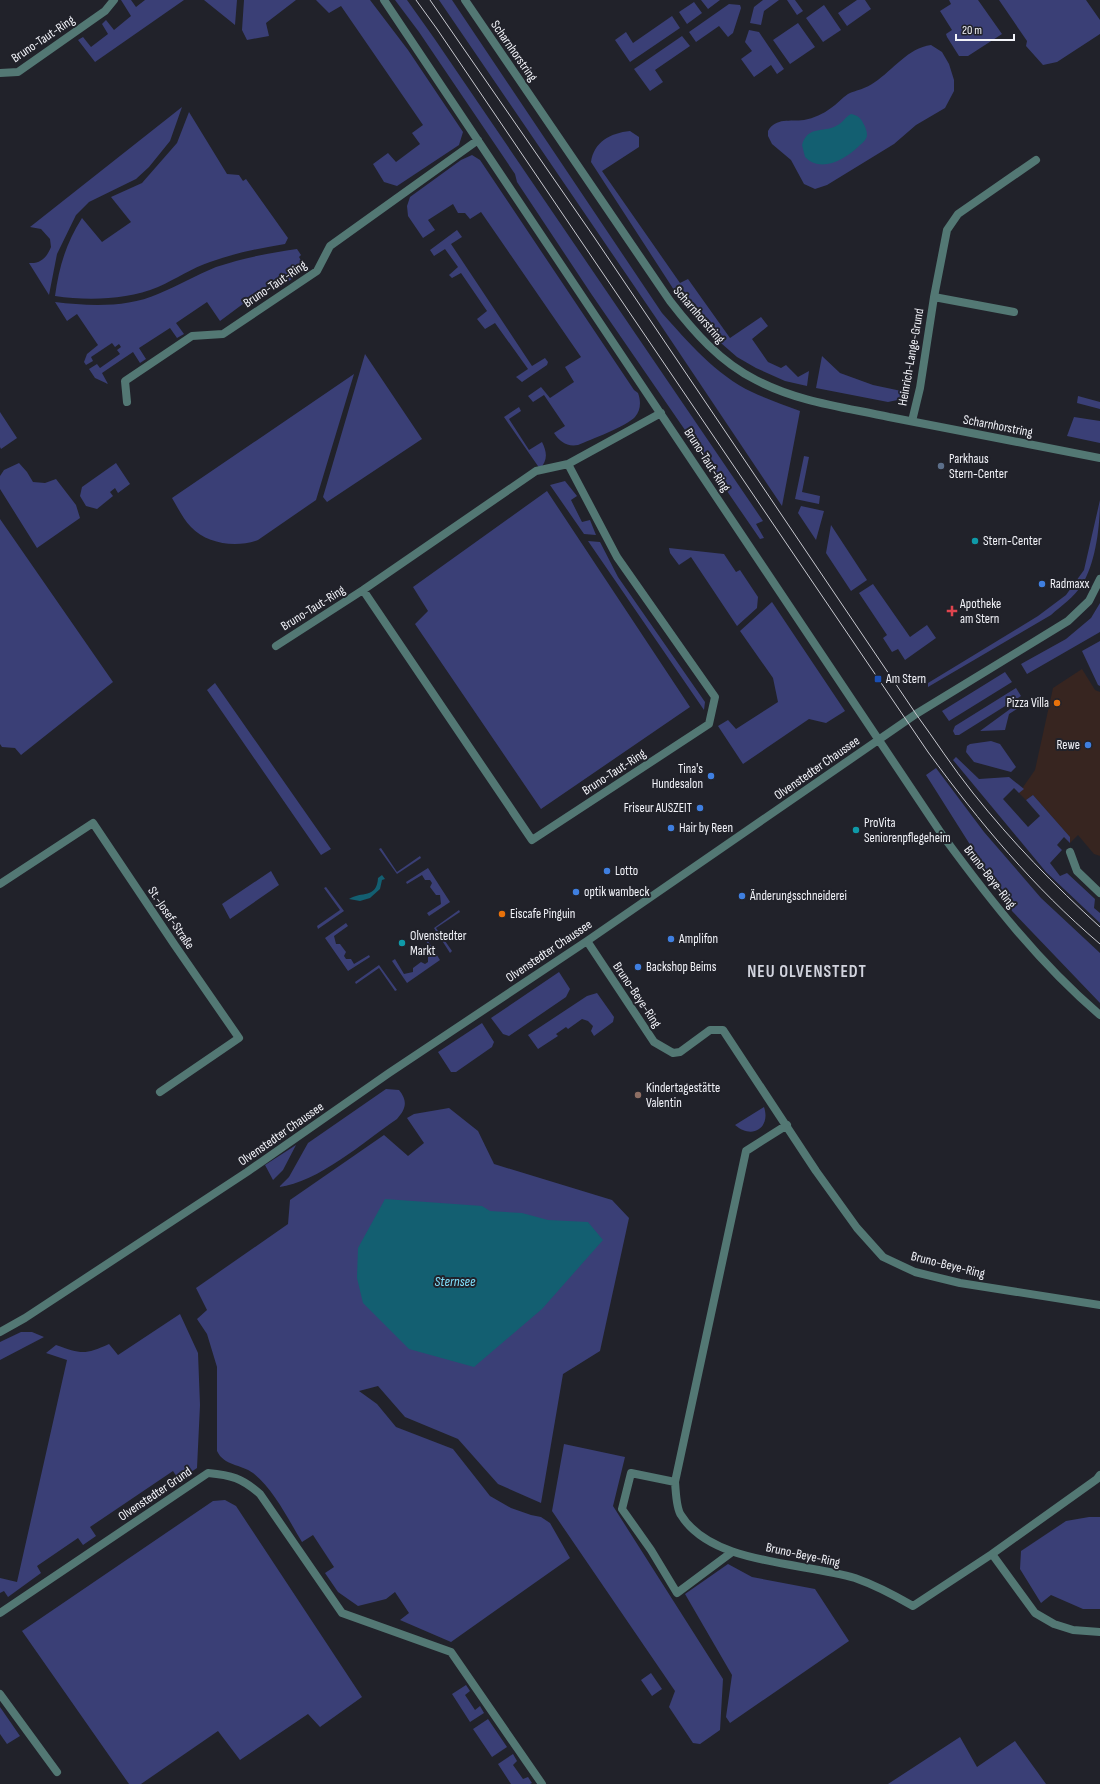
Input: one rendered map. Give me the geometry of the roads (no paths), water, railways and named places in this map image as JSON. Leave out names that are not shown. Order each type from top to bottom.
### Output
[{"type":"street","name":"Bruno-Taut-Ring","points":[[0,73],[18,72],[105,11],[114,0]]},
{"type":"street","name":"Bruno-Taut-Ring","points":[[384,0],[661,413],[819,653],[879,740]]},
{"type":"street","name":"Scharnhorstring","points":[[465,0],[670,301],[704,342],[743,373],[784,393],[818,403],[1100,458]]},
{"type":"street","name":"Bruno-Taut-Ring","points":[[127,402],[125,381],[192,336],[222,334],[317,271],[330,246],[478,140]]},
{"type":"street","name":"Heinrich-Lange-Grund","points":[[912,421],[920,388],[945,236],[958,214],[1036,160]]},
{"type":"street","name":"Heinrich-Lange-Grund","points":[[934,297],[1014,312]]},
{"type":"street","name":"Bruno-Taut-Ring","points":[[276,646],[363,590],[536,471],[568,464],[661,413]]},
{"type":"street","name":"Bruno-Taut-Ring","points":[[363,590],[532,840],[709,724],[715,697],[617,557],[568,464]]},
{"type":"street","name":"Olvenstedter Chaussee","points":[[0,1332],[25,1318],[247,1172],[258,1163],[587,941],[929,706],[1068,621],[1089,601],[1100,580]]},
{"type":"street","name":"Bruno-Beye-Ring","points":[[879,740],[943,836],[990,899],[1053,970],[1100,1016]]},
{"type":"street","name":"St.-Josef-Straße","points":[[0,884],[92,823],[240,1038],[160,1092]]},
{"type":"street","points":[[1070,852],[1077,871],[1100,893]]},
{"type":"street","name":"Bruno-Beye-Ring","points":[[587,941],[654,1042],[672,1053],[680,1052],[710,1030],[723,1030],[857,1228],[883,1257],[915,1272],[960,1283],[1100,1305]]},
{"type":"street","name":"Bruno-Beye-Ring","points":[[787,1125],[746,1151],[674,1482],[680,1515],[702,1538],[732,1552],[854,1578],[884,1590],[913,1606],[992,1554],[1097,1479],[1100,1475]]},
{"type":"street","name":"Olvenstedter Grund","points":[[0,1614],[208,1473],[232,1475],[250,1484],[260,1494],[342,1613],[451,1652],[542,1784]]},
{"type":"street","points":[[674,1482],[631,1473],[622,1509],[651,1550],[677,1593],[732,1552]]},
{"type":"street","points":[[992,1554],[1035,1613],[1054,1624],[1073,1630],[1100,1632]]},
{"type":"street","points":[[0,1694],[57,1772]]},
{"type":"water","points":[[851,114],[860,118],[866,129],[867,137],[862,143],[846,156],[832,163],[818,164],[811,162],[805,157],[802,145],[808,135],[812,132],[836,126]]},
{"type":"water","points":[[382,875],[385,879],[382,880],[380,889],[370,898],[360,901],[349,899],[372,892],[377,885],[378,878]]},
{"type":"water","name":"Sternsee","points":[[385,1199],[482,1206],[490,1211],[522,1213],[548,1220],[588,1222],[603,1240],[542,1309],[474,1367],[409,1349],[363,1303],[357,1278],[358,1248]]},
{"type":"tram line","points":[[416,0],[928,752],[967,804],[1008,853],[1052,900],[1100,944]]},
{"type":"tram line","points":[[430,0],[594,237],[958,774],[1018,846],[1100,927]]},
{"type":"place","name":"Parkhaus Stern-Center","points":[[941,466]]},
{"type":"place","name":"Stern-Center","points":[[975,541]]},
{"type":"place","name":"Radmaxx","points":[[1042,584]]},
{"type":"place","name":"Apotheke am Stern","points":[[952,611]]},
{"type":"place","name":"Am Stern","points":[[878,679]]},
{"type":"place","name":"Pizza Villa","points":[[1057,703]]},
{"type":"place","name":"Rewe","points":[[1088,745]]},
{"type":"place","name":"Tina's Hundesalon","points":[[711,776]]},
{"type":"place","name":"Friseur AUSZEIT","points":[[700,808]]},
{"type":"place","name":"Hair by Reen","points":[[671,828]]},
{"type":"place","name":"ProVita Seniorenpflegeheim","points":[[856,830]]},
{"type":"place","name":"Lotto","points":[[607,871]]},
{"type":"place","name":"optik wambeck","points":[[576,892]]},
{"type":"place","name":"Änderungsschneiderei","points":[[742,896]]},
{"type":"place","name":"Eiscafe Pinguin","points":[[502,914]]},
{"type":"place","name":"Amplifon","points":[[671,939]]},
{"type":"place","name":"Olvenstedter Markt","points":[[402,943]]},
{"type":"place","name":"Backshop Beims","points":[[638,967]]},
{"type":"place","name":"Kindertagestätte Valentin","points":[[638,1095]]},
{"type":"district","name":"NEU OLVENSTEDT","points":[[807,972]]}]
